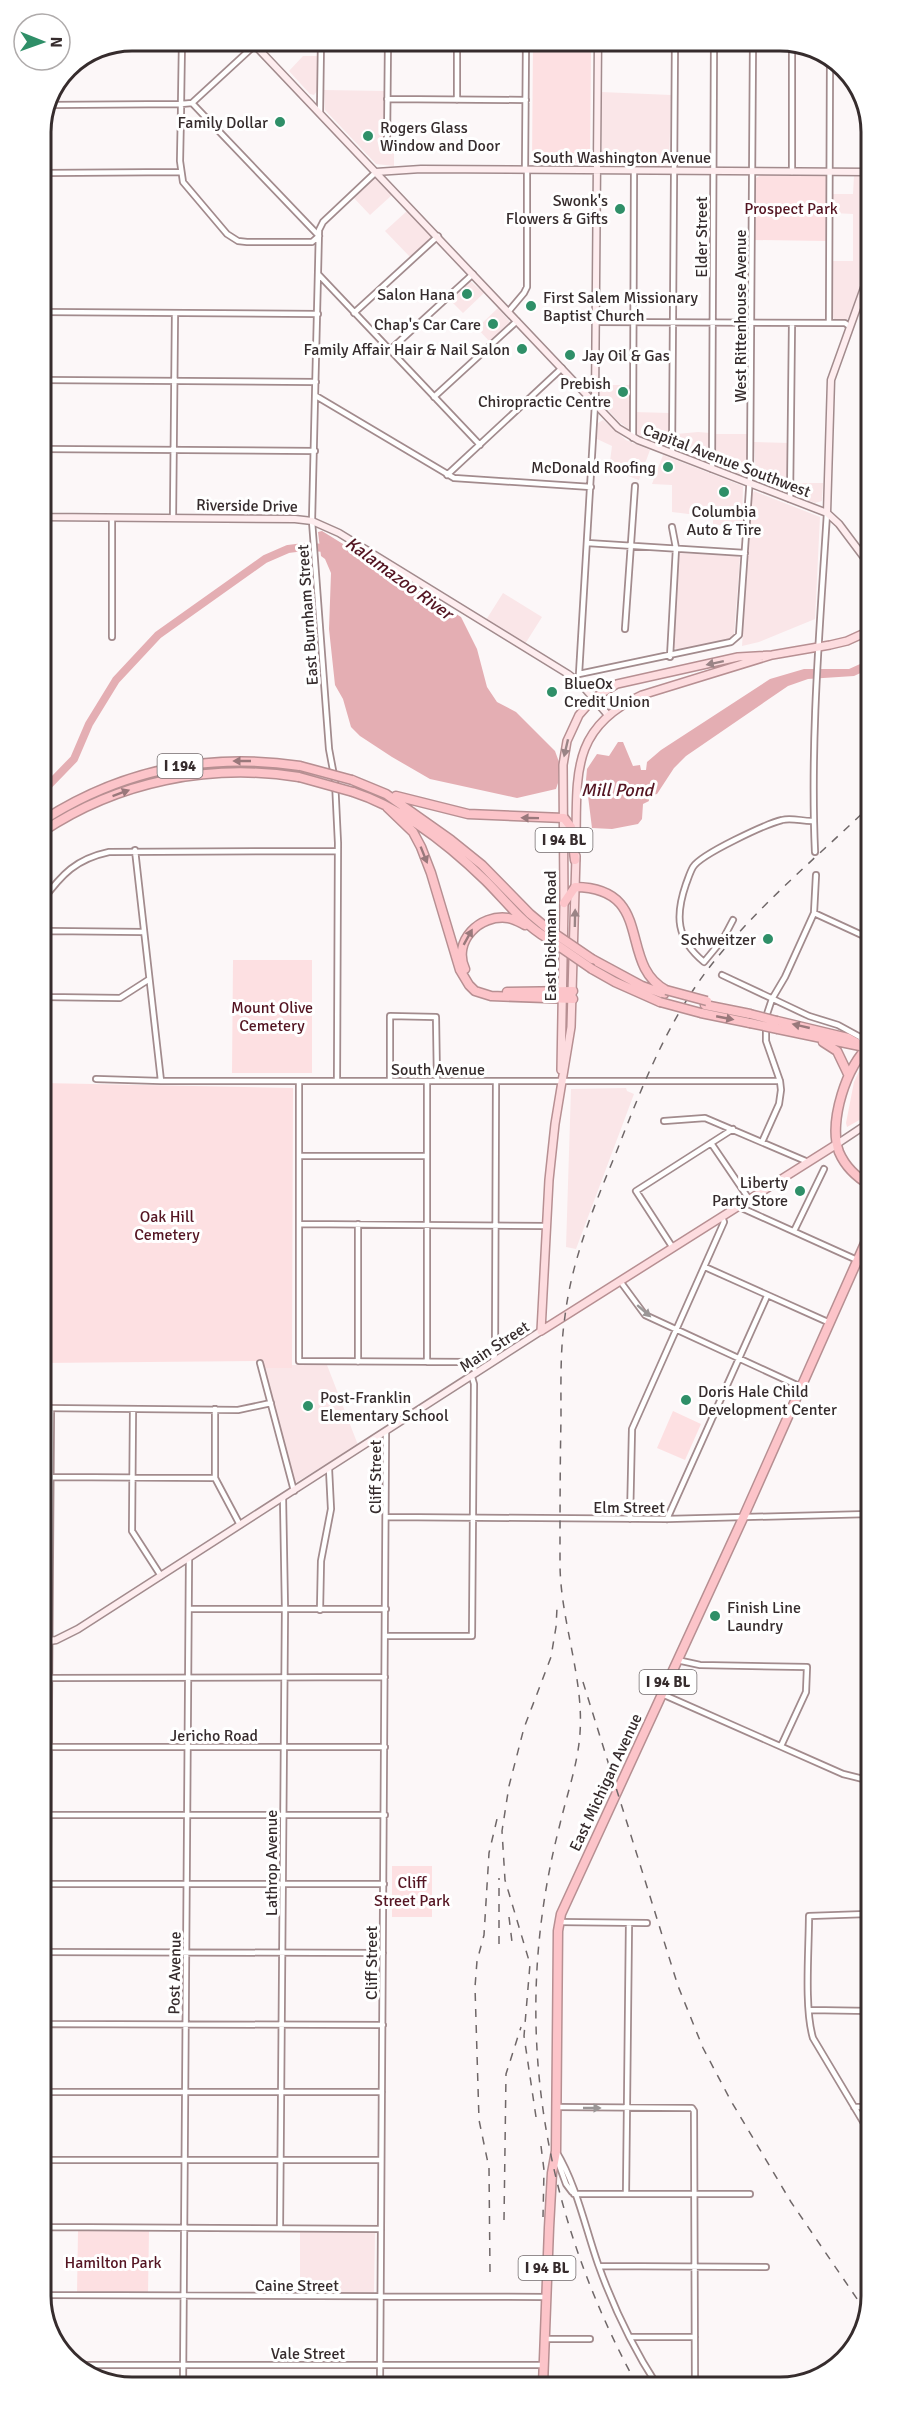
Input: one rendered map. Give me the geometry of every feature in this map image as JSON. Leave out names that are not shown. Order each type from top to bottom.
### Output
[{"type":"highway","name":"I 194","points":[[51,816],[99,790],[140,774],[166,768],[241,760],[300,766],[352,780],[386,794],[405,806],[482,865],[548,933],[615,982],[663,995],[706,1003],[750,1019]]},
{"type":"highway","name":"I 194","points":[[51,827],[101,800],[172,777],[237,772],[273,773],[299,777],[353,792],[387,807],[435,838],[470,866],[533,930],[548,933]]},
{"type":"highway","points":[[386,794],[468,814],[564,818],[571,827],[576,860]]},
{"type":"highway","points":[[387,807],[413,832],[421,847],[460,970],[475,991],[500,997],[568,995]]},
{"type":"highway","points":[[564,903],[576,887],[608,893],[624,907],[649,975],[663,995]]},
{"type":"highway","points":[[533,930],[506,917],[488,919],[479,923],[468,934],[462,952],[462,964],[468,976],[476,985],[496,992],[568,995]]},
{"type":"highway","name":"I 194","points":[[663,995],[700,1013],[750,1019],[848,1038],[861,1044]]},
{"type":"highway","name":"I 194","points":[[777,1025],[814,1038],[861,1046]]},
{"type":"highway","points":[[814,1038],[837,1051],[848,1074]]},
{"type":"highway","points":[[861,1054],[856,1058],[848,1074],[839,1110],[837,1143],[849,1168],[861,1178]]},
{"type":"highway","name":"East Michigan Avenue","points":[[543,2377],[551,2184],[556,2151],[559,1922],[861,1254]]},
{"type":"main road","name":"East Dickman Road","points":[[568,995],[564,903],[563,765],[572,726],[594,698],[617,684],[738,657],[772,655],[819,647],[847,641],[861,635]]},
{"type":"main road","name":"East Dickman Road","points":[[541,1331],[545,1226],[562,1080],[576,887],[579,767],[591,736],[598,725],[608,715],[642,695],[772,655]]},
{"type":"main road","name":"Main Street","points":[[541,1331],[837,1143]]},
{"type":"street","points":[[182,51],[181,172],[186,188],[227,234],[238,241],[312,242],[319,236],[323,222],[376,172]]},
{"type":"street","points":[[56,105],[192,104],[245,51]]},
{"type":"street","name":"Capital Avenue Southwest","points":[[261,51],[618,428],[633,438],[827,513],[839,524],[861,553]]},
{"type":"street","points":[[320,112],[321,51]]},
{"type":"street","points":[[387,144],[388,51]]},
{"type":"street","points":[[457,51],[457,100]]},
{"type":"street","points":[[508,312],[524,293],[527,285],[526,51]]},
{"type":"street","points":[[598,51],[595,404],[578,677],[670,657],[676,548],[672,527]]},
{"type":"street","points":[[672,453],[675,51]]},
{"type":"street","name":"Elder Street","points":[[712,469],[714,51]]},
{"type":"street","name":"West Rittenhouse Avenue","points":[[670,657],[737,639],[740,633],[750,483],[753,51]]},
{"type":"street","points":[[792,52],[792,172]]},
{"type":"street","points":[[829,323],[830,69]]},
{"type":"street","points":[[387,99],[526,100]]},
{"type":"street","points":[[192,104],[319,236]]},
{"type":"street","name":"South Washington Avenue","points":[[376,172],[421,169],[861,172]]},
{"type":"street","points":[[633,438],[634,171]]},
{"type":"street","points":[[51,173],[181,172]]},
{"type":"street","name":"East Burnham Street","points":[[319,236],[312,521],[330,749],[335,781],[338,851],[337,1080]]},
{"type":"street","points":[[354,313],[438,236]]},
{"type":"street","points":[[390,350],[473,274]]},
{"type":"street","points":[[319,275],[480,445]]},
{"type":"street","points":[[815,852],[817,681],[827,513],[830,397],[835,365],[861,293]]},
{"type":"street","points":[[51,312],[318,314]]},
{"type":"street","points":[[173,518],[175,313]]},
{"type":"street","points":[[434,397],[517,321]]},
{"type":"street","points":[[596,322],[844,323],[849,326]]},
{"type":"street","points":[[790,499],[792,323]]},
{"type":"street","points":[[447,475],[562,368]]},
{"type":"street","points":[[51,380],[316,382]]},
{"type":"street","points":[[316,396],[447,475],[460,480],[591,487]]},
{"type":"street","points":[[51,449],[315,451]]},
{"type":"street","points":[[625,629],[635,486]]},
{"type":"street","name":"Riverside Drive","points":[[51,517],[312,521],[339,533],[578,677],[608,715]]},
{"type":"street","points":[[112,518],[112,637]]},
{"type":"street","points":[[587,543],[745,553]]},
{"type":"street","points":[[733,920],[723,939],[704,962],[688,946],[679,922],[679,905],[693,866],[700,859],[718,849],[783,819],[814,821]]},
{"type":"street","points":[[51,890],[70,868],[88,857],[109,852],[135,850],[338,851]]},
{"type":"street","points":[[135,850],[160,1081]]},
{"type":"street","points":[[762,1142],[778,1104],[780,1081],[766,1041],[766,1017],[772,999],[785,977],[814,912],[816,875]]},
{"type":"street","points":[[814,912],[861,935]]},
{"type":"street","points":[[51,931],[143,932]]},
{"type":"street","points":[[722,975],[772,999],[853,1032],[861,1038]]},
{"type":"street","points":[[51,995],[120,998],[148,980]]},
{"type":"street","points":[[390,1081],[390,1016],[436,1017],[437,1081]]},
{"type":"street","name":"South Avenue","points":[[96,1079],[160,1081],[780,1081]]},
{"type":"street","points":[[299,1081],[299,1361],[469,1362],[472,1364],[474,1375],[472,1636],[386,1636]]},
{"type":"street","points":[[427,1081],[427,1362]]},
{"type":"street","points":[[492,1364],[495,1354],[496,1081]]},
{"type":"street","points":[[664,1121],[705,1118],[808,1162]]},
{"type":"street","points":[[837,1143],[861,1128]]},
{"type":"street","points":[[673,1248],[636,1191],[733,1129]]},
{"type":"street","points":[[711,1143],[749,1199]]},
{"type":"street","points":[[300,1156],[427,1156]]},
{"type":"street","points":[[795,1231],[824,1169]]},
{"type":"street","points":[[741,1205],[744,1209],[858,1261]]},
{"type":"street","points":[[630,1519],[632,1428],[705,1267],[724,1222],[722,1217]]},
{"type":"street","points":[[300,1224],[545,1226]]},
{"type":"street","points":[[358,1224],[358,1362]]},
{"type":"street","points":[[705,1267],[830,1323]]},
{"type":"street","points":[[620,1281],[640,1311],[801,1387]]},
{"type":"street","points":[[667,1520],[767,1296]]},
{"type":"street","name":"Main Street","points":[[51,1640],[72,1633],[541,1331]]},
{"type":"street","points":[[260,1364],[294,1491]]},
{"type":"street","points":[[215,1478],[51,1477],[51,1408],[249,1409],[271,1403]]},
{"type":"street","points":[[133,1408],[132,1531],[161,1576]]},
{"type":"street","points":[[215,1409],[215,1478],[240,1525]]},
{"type":"street","name":"Cliff Street","points":[[380,2377],[386,1431]]},
{"type":"street","points":[[320,1610],[321,1561],[332,1500],[329,1468]]},
{"type":"street","name":"Lathrop Avenue","points":[[280,2228],[285,1609],[283,1498]]},
{"type":"street","name":"Elm Street","points":[[387,1517],[667,1520],[861,1514]]},
{"type":"street","name":"Post Avenue","points":[[183,2377],[189,1559]]},
{"type":"street","points":[[189,1609],[386,1609]]},
{"type":"street","points":[[677,1660],[700,1665],[807,1666],[807,1692],[781,1746]]},
{"type":"street","points":[[51,1678],[385,1677]]},
{"type":"street","points":[[662,1694],[843,1774],[861,1779]]},
{"type":"street","name":"Jericho Road","points":[[51,1747],[385,1747]]},
{"type":"street","points":[[51,1815],[385,1815]]},
{"type":"street","points":[[51,1884],[384,1884]]},
{"type":"street","points":[[861,1914],[808,1916],[809,2027],[813,2038],[861,2119]]},
{"type":"street","points":[[559,1922],[647,1923]]},
{"type":"street","points":[[626,2193],[629,1923]]},
{"type":"street","points":[[51,1952],[383,1953]]},
{"type":"street","points":[[809,2010],[861,2011]]},
{"type":"street","points":[[51,2024],[383,2025]]},
{"type":"street","points":[[51,2092],[382,2092]]},
{"type":"street","points":[[556,2107],[694,2109],[695,2377]]},
{"type":"street","points":[[854,2107],[861,2107]]},
{"type":"street","points":[[556,2151],[572,2182],[598,2266],[630,2337],[652,2377]]},
{"type":"street","points":[[51,2160],[381,2160]]},
{"type":"street","points":[[574,2194],[750,2194]]},
{"type":"street","points":[[51,2227],[381,2229]]},
{"type":"street","points":[[598,2266],[766,2267]]},
{"type":"street","name":"Caine Street","points":[[51,2295],[546,2297]]},
{"type":"street","points":[[630,2337],[695,2337]]},
{"type":"street","points":[[545,2338],[590,2339]]},
{"type":"street","name":"Vale Street","points":[[89,2365],[543,2365]]},
{"type":"shaded area","points":[[303,56],[318,56],[317,91],[314,95],[310,94],[289,71]]},
{"type":"shaded area","points":[[324,90],[385,91],[384,132],[381,145],[386,151],[391,150],[394,146],[394,166],[376,164],[325,110]]},
{"type":"shaded area","points":[[601,92],[671,95],[669,167],[602,166]]},
{"type":"shaded area","points":[[854,175],[861,175],[861,284],[848,319],[835,320],[832,316],[833,261],[853,261],[853,214],[833,213],[833,194],[853,194]]},
{"type":"shaded area","points":[[375,178],[392,195],[370,215],[353,197]]},
{"type":"shaded area","points":[[407,211],[431,237],[411,258],[385,231]]},
{"type":"shaded area","points":[[470,281],[484,293],[463,313],[449,299]]},
{"type":"shaded area","points":[[498,308],[510,322],[490,342],[477,328]]},
{"type":"shaded area","points":[[599,385],[632,385],[632,432],[618,421],[600,401]]},
{"type":"shaded area","points":[[634,412],[669,413],[669,443],[664,445],[634,433]]},
{"type":"shaded area","points":[[603,420],[626,440],[650,450],[639,480],[609,469],[612,446],[597,439],[598,423]]},
{"type":"shaded area","points":[[710,433],[710,463],[679,451],[676,447],[676,434]]},
{"type":"shaded area","points":[[713,434],[748,434],[748,468],[745,474],[713,464]]},
{"type":"shaded area","points":[[754,442],[789,443],[787,491],[756,479]]},
{"type":"shaded area","points":[[663,455],[743,486],[742,526],[713,525],[713,517],[672,512],[672,485],[652,484]]},
{"type":"shaded area","points":[[792,483],[823,483],[822,501],[815,503],[795,496]]},
{"type":"shaded area","points":[[754,491],[820,517],[815,619],[759,642],[742,646],[752,495]]},
{"type":"shaded area","points":[[679,553],[740,558],[732,639],[682,651],[674,648]]},
{"type":"shaded area","points":[[503,593],[542,617],[525,644],[486,620]]},
{"type":"shaded area","points":[[626,1088],[634,1094],[576,1249],[566,1247],[571,1089]]},
{"type":"shaded area","name":"Post-Franklin Elementary School","points":[[292,1365],[327,1365],[358,1445],[295,1483],[264,1368],[292,1368]]},
{"type":"shaded area","points":[[300,2232],[375,2233],[374,2293],[300,2294]]},
{"type":"green space","points":[[533,51],[591,52],[590,164],[532,164]]},
{"type":"green space","name":"Prospect Park","points":[[761,175],[826,176],[827,241],[755,240],[756,178]]},
{"type":"green space","name":"Mount Olive Cemetery","points":[[233,960],[312,960],[312,1073],[232,1073]]},
{"type":"green space","points":[[861,1067],[861,1119],[847,1127],[846,1123],[854,1082]]},
{"type":"green space","name":"Oak Hill Cemetery","points":[[51,1083],[293,1088],[292,1368],[264,1368],[262,1361],[51,1363]]},
{"type":"green space","points":[[673,1411],[701,1424],[685,1460],[657,1448]]},
{"type":"green space","name":"Cliff Street Park","points":[[392,1866],[432,1866],[432,1917],[392,1917]]},
{"type":"green space","name":"Hamilton Park","points":[[78,2231],[149,2231],[148,2293],[77,2293]]},
{"type":"water","points":[[322,531],[461,617],[477,649],[487,687],[497,702],[516,712],[555,751],[559,762],[556,789],[517,798],[430,779],[360,736],[351,727],[343,699],[335,685],[329,629],[331,573],[325,559],[321,556],[318,532]]},
{"type":"water","name":"Mill Pond","points":[[861,664],[861,673],[854,676],[808,679],[788,686],[686,756],[674,768],[657,794],[648,796],[649,801],[643,804],[642,819],[638,824],[612,829],[592,828],[586,780],[587,769],[597,754],[609,756],[618,742],[623,742],[633,766],[640,765],[641,770],[646,770],[647,762],[661,750],[770,679],[804,669],[849,669]]},
{"type":"waterway","name":"Kalamazoo River","points":[[51,783],[74,759],[89,724],[116,680],[158,635],[265,559],[288,549],[329,548]]},
{"type":"railway","points":[[633,2377],[609,2330],[566,2217],[552,2158],[542,2099],[536,2039],[537,1978],[547,1881],[575,1768],[580,1733],[579,1691],[564,1606],[560,1563],[561,1367],[568,1295],[578,1253],[592,1213],[646,1079],[682,1008],[712,964],[748,922],[861,815]]},
{"type":"railway","points":[[536,2117],[524,2036],[530,1964],[505,1880],[502,1831],[509,1786],[524,1728],[551,1657],[557,1608]]},
{"type":"railway","points":[[583,1682],[678,1986],[703,2048],[731,2101],[791,2202],[860,2304]]},
{"type":"railway","points":[[490,2272],[489,2168],[479,2120],[475,1987],[477,1961],[484,1935],[489,1853],[497,1819]]},
{"type":"railway","points":[[499,1878],[499,1944]]},
{"type":"railway","points":[[509,1917],[512,1942]]},
{"type":"railway","points":[[504,2220],[506,2074],[521,2027]]},
{"type":"railway","points":[[541,2146],[544,2170],[543,2217]]},
{"type":"place","name":"Family Dollar","points":[[280,122]]},
{"type":"place","name":"Rogers Glass Window and Door","points":[[368,136]]},
{"type":"place","name":"Swonk's Flowers & Gifts","points":[[620,209]]},
{"type":"place","name":"Salon Hana","points":[[467,294]]},
{"type":"place","name":"First Salem Missionary Baptist Church","points":[[531,306]]},
{"type":"place","name":"Chap's Car Care","points":[[493,324]]},
{"type":"place","name":"Family Affair Hair & Nail Salon","points":[[522,349]]},
{"type":"place","name":"Jay Oil & Gas","points":[[570,355]]},
{"type":"place","name":"Prebish Chiropractic Centre","points":[[623,392]]},
{"type":"place","name":"McDonald Roofing","points":[[668,467]]},
{"type":"place","name":"Columbia Auto & Tire","points":[[724,492]]},
{"type":"place","name":"BlueOx Credit Union","points":[[552,692]]},
{"type":"place","name":"Schweitzer","points":[[768,939]]},
{"type":"place","name":"Liberty Party Store","points":[[800,1191]]},
{"type":"place","name":"Doris Hale Child Development Center","points":[[686,1400]]},
{"type":"place","name":"Post-Franklin Elementary School","points":[[308,1406]]},
{"type":"place","name":"Finish Line Laundry","points":[[715,1616]]}]
